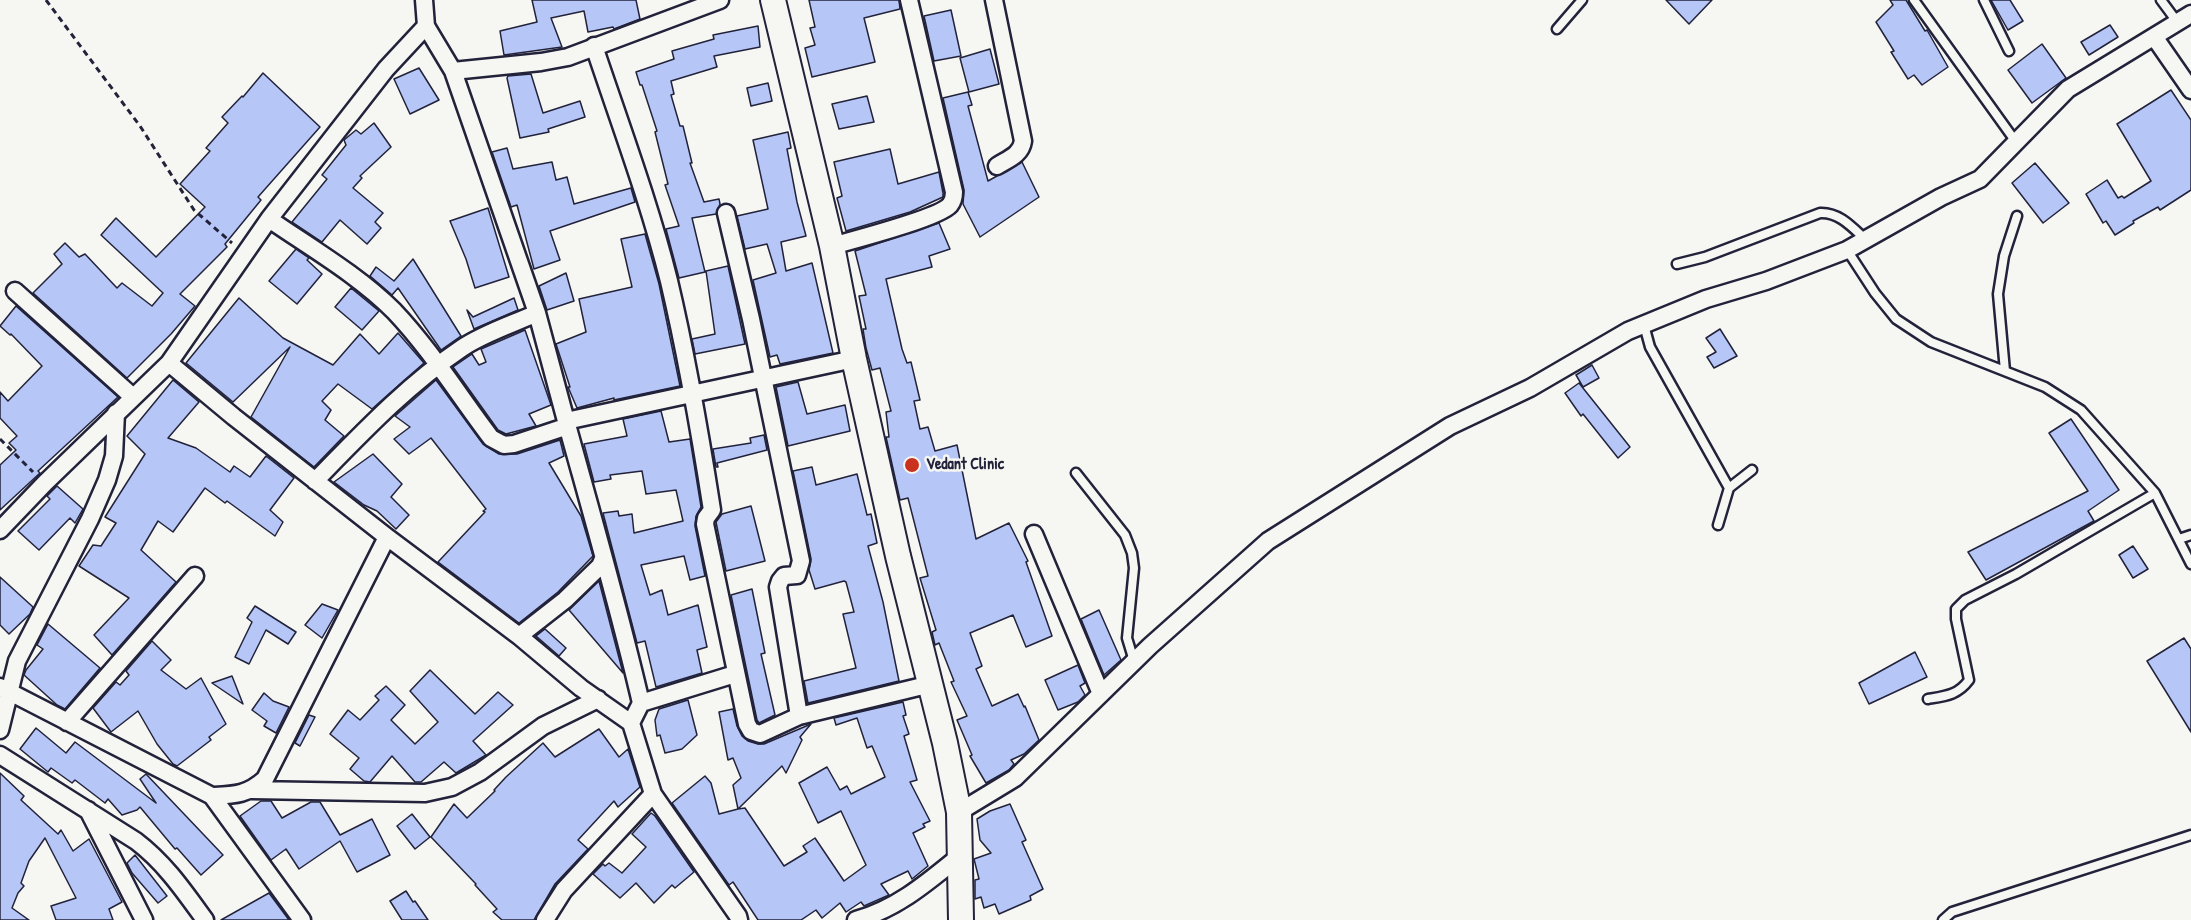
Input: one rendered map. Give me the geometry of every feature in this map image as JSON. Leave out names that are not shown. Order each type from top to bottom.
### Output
[{"type":"main road","points":[[773,0],[832,246],[854,359],[898,556],[931,684],[959,812],[961,920]]},
{"type":"street","points":[[424,0],[426,26],[453,71],[537,313],[603,559],[618,606],[641,702],[631,723]]},
{"type":"street","points":[[453,71],[568,57],[720,0]]},
{"type":"street","points":[[832,246],[928,218],[949,206],[953,199],[954,192],[909,0]]},
{"type":"street","points":[[994,0],[1023,141],[1018,153],[997,166]]},
{"type":"street","points":[[959,812],[1015,778],[1135,661],[1268,541],[1450,426],[1530,388],[1628,331],[1706,299],[1766,281],[1847,250],[1941,197],[1980,179],[2068,89],[2185,19]]},
{"type":"street","points":[[0,530],[45,483],[169,363],[269,219],[386,69],[426,26]]},
{"type":"street","points":[[2155,38],[2190,86]]},
{"type":"street","points":[[594,46],[648,208],[669,280],[693,394],[712,510],[705,524],[747,724],[751,731],[760,734],[799,716],[931,684]]},
{"type":"street","points":[[726,213],[801,561],[797,575],[784,576],[778,587],[799,716]]},
{"type":"street","points":[[269,219],[377,296],[394,311],[440,365],[491,438],[504,445],[514,444],[567,423],[854,359]]},
{"type":"street","points":[[15,291],[133,397]]},
{"type":"street","points":[[315,481],[394,401],[440,365],[464,347],[537,313]]},
{"type":"street","points":[[169,363],[315,481],[519,636],[581,688],[631,723],[653,794],[739,920]]},
{"type":"street","points":[[0,730],[5,690],[21,652],[90,519],[107,480],[114,456],[116,413]]},
{"type":"street","points":[[1034,534],[1101,694]]},
{"type":"street","points":[[252,790],[265,779],[387,537]]},
{"type":"street","points":[[519,636],[565,600],[600,566],[603,559]]},
{"type":"street","points":[[67,722],[195,576]]},
{"type":"street","points":[[641,702],[735,674]]},
{"type":"street","points":[[5,690],[212,796],[302,920]]},
{"type":"street","points":[[212,796],[234,795],[252,790],[425,793],[452,787],[480,772],[543,726],[598,699]]},
{"type":"street","points":[[0,755],[152,853],[166,867],[205,920]]},
{"type":"street","points":[[545,920],[564,890],[653,794]]},
{"type":"street","points":[[87,810],[144,920]]},
{"type":"street","points":[[856,920],[876,915],[918,890],[961,855]]},
{"type":"lane","points":[[1557,29],[1582,0]]},
{"type":"lane","points":[[1914,0],[2016,142]]},
{"type":"lane","points":[[1984,0],[2009,51]]},
{"type":"lane","points":[[2161,0],[2185,19]]},
{"type":"lane","points":[[1677,264],[1705,257],[1820,213],[1831,213],[1841,218],[1867,240]]},
{"type":"lane","points":[[2006,371],[1998,294],[2004,256],[2017,216]]},
{"type":"lane","points":[[1847,250],[1875,293],[1896,319],[1931,342],[2045,387],[2081,410],[2155,493],[2191,564]]},
{"type":"lane","points":[[1644,325],[1650,347],[1729,488]]},
{"type":"lane","points":[[1718,525],[1729,488],[1752,470]]},
{"type":"lane","points":[[1076,473],[1125,536],[1132,553],[1134,568],[1127,638],[1135,661]]},
{"type":"lane","points":[[1928,699],[1950,696],[1962,691],[1969,680],[1956,619],[1956,609],[1965,600],[2016,574],[2155,493]]},
{"type":"lane","points":[[2179,539],[2191,535]]},
{"type":"lane","points":[[1943,920],[1952,912],[2191,835]]},
{"type":"path","points":[[46,0],[140,126],[194,210],[244,253]]},
{"type":"path","points":[[0,440],[45,483]]},
{"type":"building","points":[[532,0],[636,0],[640,19],[614,29],[613,27],[588,32],[584,11],[551,18],[562,47],[504,55],[500,31],[537,22]]},
{"type":"building","points":[[809,0],[899,0],[900,9],[864,18],[875,62],[812,77],[805,48],[815,45],[810,28],[815,27]]},
{"type":"building","points":[[1666,0],[1712,0],[1689,24]]},
{"type":"building","points":[[1890,0],[1906,0],[1925,31],[1927,30],[1948,67],[1922,85],[1914,75],[1908,79],[1876,22],[1893,5]]},
{"type":"building","points":[[1991,0],[2010,0],[2023,21],[2008,30]]},
{"type":"building","points":[[951,10],[961,56],[934,61],[924,16]]},
{"type":"building","points":[[2110,25],[2118,37],[2089,55],[2081,42]]},
{"type":"building","points":[[758,26],[760,47],[714,56],[717,67],[671,81],[674,94],[671,95],[680,126],[683,126],[692,163],[690,163],[704,202],[719,199],[720,204],[716,214],[692,218],[705,272],[679,278],[666,229],[679,226],[665,185],[668,184],[655,132],[657,131],[636,72],[674,59],[672,51],[714,39],[713,35]]},
{"type":"building","points":[[2042,44],[2066,78],[2032,103],[2008,70]]},
{"type":"building","points":[[990,49],[999,84],[969,92],[960,58]]},
{"type":"building","points":[[419,68],[439,100],[410,114],[394,79]]},
{"type":"building","points":[[263,73],[320,127],[258,197],[261,200],[225,244],[227,247],[180,294],[195,306],[127,378],[33,293],[62,264],[54,254],[65,243],[79,257],[85,254],[117,288],[122,283],[152,306],[163,293],[101,235],[116,218],[156,257],[205,207],[180,184],[210,151],[206,148],[228,123],[222,117]]},
{"type":"building","points":[[531,74],[543,113],[580,101],[585,117],[548,129],[549,132],[520,138],[507,78],[508,76]]},
{"type":"building","points":[[768,83],[772,101],[751,106],[747,88]]},
{"type":"building","points":[[2171,90],[2191,120],[2191,190],[2160,210],[2158,207],[2133,221],[2134,223],[2115,235],[2106,221],[2103,223],[2086,194],[2107,180],[2118,198],[2122,196],[2124,198],[2151,181],[2117,124]]},
{"type":"building","points":[[968,92],[972,105],[968,106],[988,181],[1022,162],[1039,197],[980,237],[963,204],[964,190],[943,98]]},
{"type":"building","points":[[867,96],[874,122],[839,129],[832,104]]},
{"type":"building","points":[[374,123],[391,147],[360,176],[362,178],[353,188],[383,213],[375,222],[381,228],[367,244],[340,220],[322,242],[292,222],[327,179],[322,175],[346,145],[344,140],[356,130],[361,134]]},
{"type":"building","points":[[788,132],[791,148],[787,149],[806,236],[781,242],[786,271],[812,263],[833,353],[780,364],[777,355],[770,357],[753,280],[776,273],[767,244],[745,249],[737,216],[768,209],[753,140]]},
{"type":"building","points":[[507,148],[513,169],[552,162],[556,180],[567,177],[574,204],[631,188],[635,202],[550,231],[560,260],[534,269],[517,205],[511,207],[492,152]]},
{"type":"building","points":[[890,149],[898,184],[939,172],[943,197],[910,212],[846,231],[837,198],[842,196],[834,162]]},
{"type":"building","points":[[2035,163],[2069,203],[2043,223],[2012,183]]},
{"type":"building","points":[[488,208],[509,277],[475,288],[450,221]]},
{"type":"building","points":[[939,223],[950,249],[929,256],[932,267],[886,279],[902,349],[907,363],[911,362],[920,400],[914,401],[920,429],[928,427],[935,451],[957,445],[976,539],[1009,523],[1028,561],[1026,562],[1052,636],[1026,647],[1013,615],[970,633],[982,666],[976,669],[992,706],[1018,694],[1039,740],[1024,754],[1011,760],[1014,764],[1009,770],[986,783],[970,756],[972,755],[957,720],[967,716],[951,682],[954,681],[939,643],[935,645],[932,632],[936,630],[920,578],[928,576],[908,498],[900,500],[886,437],[889,437],[886,412],[891,411],[880,368],[872,370],[866,348],[863,329],[866,329],[859,296],[866,295],[855,251]]},
{"type":"building","points":[[645,234],[659,284],[680,386],[614,400],[614,398],[577,408],[568,387],[570,387],[556,344],[586,332],[579,299],[632,287],[621,239]]},
{"type":"building","points":[[296,249],[309,258],[307,260],[322,274],[297,304],[269,281]]},
{"type":"building","points":[[413,259],[461,336],[441,350],[398,288],[392,295],[370,276],[376,267],[394,281]]},
{"type":"building","points":[[728,266],[745,344],[695,354],[692,339],[715,334],[706,271]]},
{"type":"building","points":[[566,273],[574,301],[547,310],[539,286]]},
{"type":"building","points":[[351,288],[379,311],[362,330],[335,307]]},
{"type":"building","points":[[239,298],[283,338],[333,365],[360,334],[379,354],[398,333],[424,363],[372,409],[338,384],[322,401],[331,410],[325,420],[344,436],[314,467],[251,417],[290,347],[233,402],[186,363]]},
{"type":"building","points":[[514,298],[518,310],[474,329],[467,310],[473,317]]},
{"type":"building","points":[[16,306],[118,397],[38,471],[40,473],[0,510],[0,465],[16,450],[9,443],[17,436],[0,418],[0,392],[8,401],[42,366],[0,326]]},
{"type":"building","points":[[1720,329],[1737,356],[1714,368],[1707,357],[1716,352],[1706,338]]},
{"type":"building","points":[[525,330],[551,405],[529,414],[536,426],[506,434],[498,430],[453,367],[472,354],[479,365],[486,362],[481,349]]},
{"type":"building","points":[[1592,365],[1599,378],[1583,387],[1576,375]]},
{"type":"building","points":[[173,380],[199,402],[168,438],[196,448],[230,472],[234,466],[250,477],[266,456],[294,478],[270,510],[283,522],[275,536],[205,488],[173,532],[158,521],[141,550],[176,582],[112,655],[94,635],[129,598],[79,566],[93,545],[101,546],[116,523],[105,517],[145,454],[127,436]]},
{"type":"building","points":[[436,380],[483,444],[499,454],[517,454],[560,440],[564,456],[549,463],[581,516],[593,556],[558,592],[519,623],[438,562],[486,509],[431,438],[409,454],[394,439],[410,427],[395,416]]},
{"type":"building","points":[[798,382],[807,414],[845,405],[850,431],[788,446],[776,387]]},
{"type":"building","points":[[1579,383],[1630,447],[1618,458],[1583,414],[1581,416],[1565,393]]},
{"type":"building","points":[[661,411],[669,442],[690,439],[701,507],[696,516],[695,526],[705,576],[690,580],[684,556],[641,565],[650,595],[662,590],[668,615],[698,605],[707,647],[697,650],[702,673],[656,687],[645,641],[637,643],[603,513],[618,511],[619,516],[632,514],[634,533],[683,521],[676,490],[646,494],[642,471],[610,475],[611,479],[594,482],[584,444],[627,436],[623,419]]},
{"type":"building","points":[[2071,419],[2119,490],[2088,511],[2094,521],[1986,580],[1968,552],[2088,491],[2049,433]]},
{"type":"building","points":[[764,435],[767,450],[717,463],[718,467],[716,467],[713,449],[751,443],[750,438]]},
{"type":"building","points":[[373,454],[402,484],[391,497],[409,515],[396,529],[377,511],[364,505],[334,482]]},
{"type":"building","points":[[812,467],[816,485],[857,474],[867,515],[871,514],[877,543],[868,546],[883,602],[899,681],[808,703],[804,681],[856,668],[843,614],[854,612],[846,582],[815,589],[809,570],[811,559],[793,471]]},
{"type":"building","points":[[57,486],[83,509],[75,523],[70,518],[39,550],[18,531],[50,499],[47,496]]},
{"type":"building","points":[[751,506],[765,561],[726,571],[716,522],[722,514]]},
{"type":"building","points":[[2133,546],[2148,569],[2133,578],[2119,555]]},
{"type":"building","points":[[0,577],[33,607],[30,614],[9,634],[0,625]]},
{"type":"building","points":[[599,581],[613,635],[623,673],[569,610]]},
{"type":"building","points":[[752,589],[765,653],[761,654],[775,715],[759,723],[731,595]]},
{"type":"building","points":[[322,604],[338,610],[322,638],[305,625]]},
{"type":"building","points":[[255,606],[296,632],[288,644],[266,630],[249,664],[235,657],[252,622],[247,618]]},
{"type":"building","points":[[1099,610],[1121,660],[1104,675],[1081,619]]},
{"type":"building","points":[[48,624],[100,668],[65,709],[57,705],[24,675],[43,649],[37,645]]},
{"type":"building","points":[[545,629],[566,648],[559,656],[536,636]]},
{"type":"building","points":[[2184,638],[2191,649],[2191,732],[2147,661]]},
{"type":"building","points":[[152,641],[171,660],[161,670],[186,689],[201,678],[226,724],[209,737],[211,740],[177,766],[157,744],[138,711],[111,732],[93,708],[116,682],[120,685],[129,675],[126,671]]},
{"type":"building","points":[[1915,652],[1927,677],[1869,704],[1859,683]]},
{"type":"building","points":[[1078,665],[1085,683],[1080,686],[1085,695],[1078,702],[1058,710],[1045,680]]},
{"type":"building","points":[[430,670],[475,714],[498,692],[513,705],[473,741],[486,755],[456,773],[444,762],[421,782],[415,782],[392,756],[370,782],[364,781],[350,769],[359,758],[330,734],[348,710],[360,720],[379,700],[375,696],[386,686],[405,705],[391,720],[415,744],[438,722],[410,691]]},
{"type":"building","points":[[232,676],[243,704],[212,683]]},
{"type":"building","points":[[264,693],[273,701],[289,707],[276,733],[264,726],[267,721],[252,710]]},
{"type":"building","points":[[688,700],[697,735],[682,749],[665,753],[660,735],[657,736],[655,720],[659,709]]},
{"type":"building","points":[[903,702],[906,715],[903,716],[909,734],[904,736],[917,780],[910,782],[930,821],[923,824],[925,827],[913,833],[928,866],[912,879],[908,871],[881,884],[889,895],[864,906],[861,902],[846,912],[840,903],[822,918],[816,910],[801,920],[758,920],[733,882],[729,885],[672,803],[705,776],[711,783],[719,814],[745,808],[784,866],[807,852],[803,846],[815,838],[844,881],[866,865],[841,811],[818,823],[799,783],[827,767],[840,790],[847,786],[851,794],[885,777],[872,746],[867,748],[857,718],[836,725],[834,718]]},
{"type":"building","points":[[733,709],[742,736],[758,744],[764,744],[811,724],[800,737],[802,740],[786,773],[782,766],[738,809],[733,785],[741,778],[733,758],[728,760],[719,712]]},
{"type":"building","points":[[309,715],[315,717],[300,746],[295,743]]},
{"type":"building","points":[[36,728],[66,753],[75,742],[156,803],[140,779],[146,774],[223,855],[201,875],[177,848],[175,849],[140,807],[122,815],[108,799],[105,803],[75,780],[72,783],[51,768],[48,772],[20,749]]},
{"type":"building","points":[[599,729],[619,757],[628,749],[640,787],[618,807],[614,801],[578,840],[588,849],[555,884],[534,920],[502,920],[493,912],[497,909],[476,884],[431,837],[454,804],[467,818],[543,743],[555,757]]},
{"type":"building","points":[[0,773],[24,796],[21,800],[58,834],[61,830],[73,851],[89,839],[122,902],[109,909],[113,920],[56,920],[51,906],[76,898],[45,838],[29,861],[21,883],[24,886],[18,893],[12,908],[29,920],[0,920]]},
{"type":"building","points":[[261,801],[271,801],[282,818],[311,802],[320,802],[340,835],[372,819],[390,855],[357,872],[340,841],[299,869],[286,849],[271,860],[240,816]]},
{"type":"building","points":[[1010,804],[1026,840],[1022,842],[1043,889],[1030,896],[1031,900],[999,914],[995,904],[984,908],[981,897],[975,899],[975,880],[979,879],[974,859],[991,853],[980,840],[977,819],[990,811]]},
{"type":"building","points":[[651,813],[694,872],[675,888],[672,885],[654,903],[636,883],[620,898],[593,874],[603,864],[605,866],[609,863],[622,873],[646,847],[632,834]]},
{"type":"building","points":[[412,814],[430,837],[415,849],[397,826]]},
{"type":"building","points":[[135,855],[167,896],[158,903],[132,873],[127,863]]},
{"type":"building","points":[[406,891],[428,920],[402,920],[390,901]]},
{"type":"building","points":[[269,893],[289,920],[221,920]]},
{"type":"place","name":"Vedant Clinic","points":[[912,465]]}]
